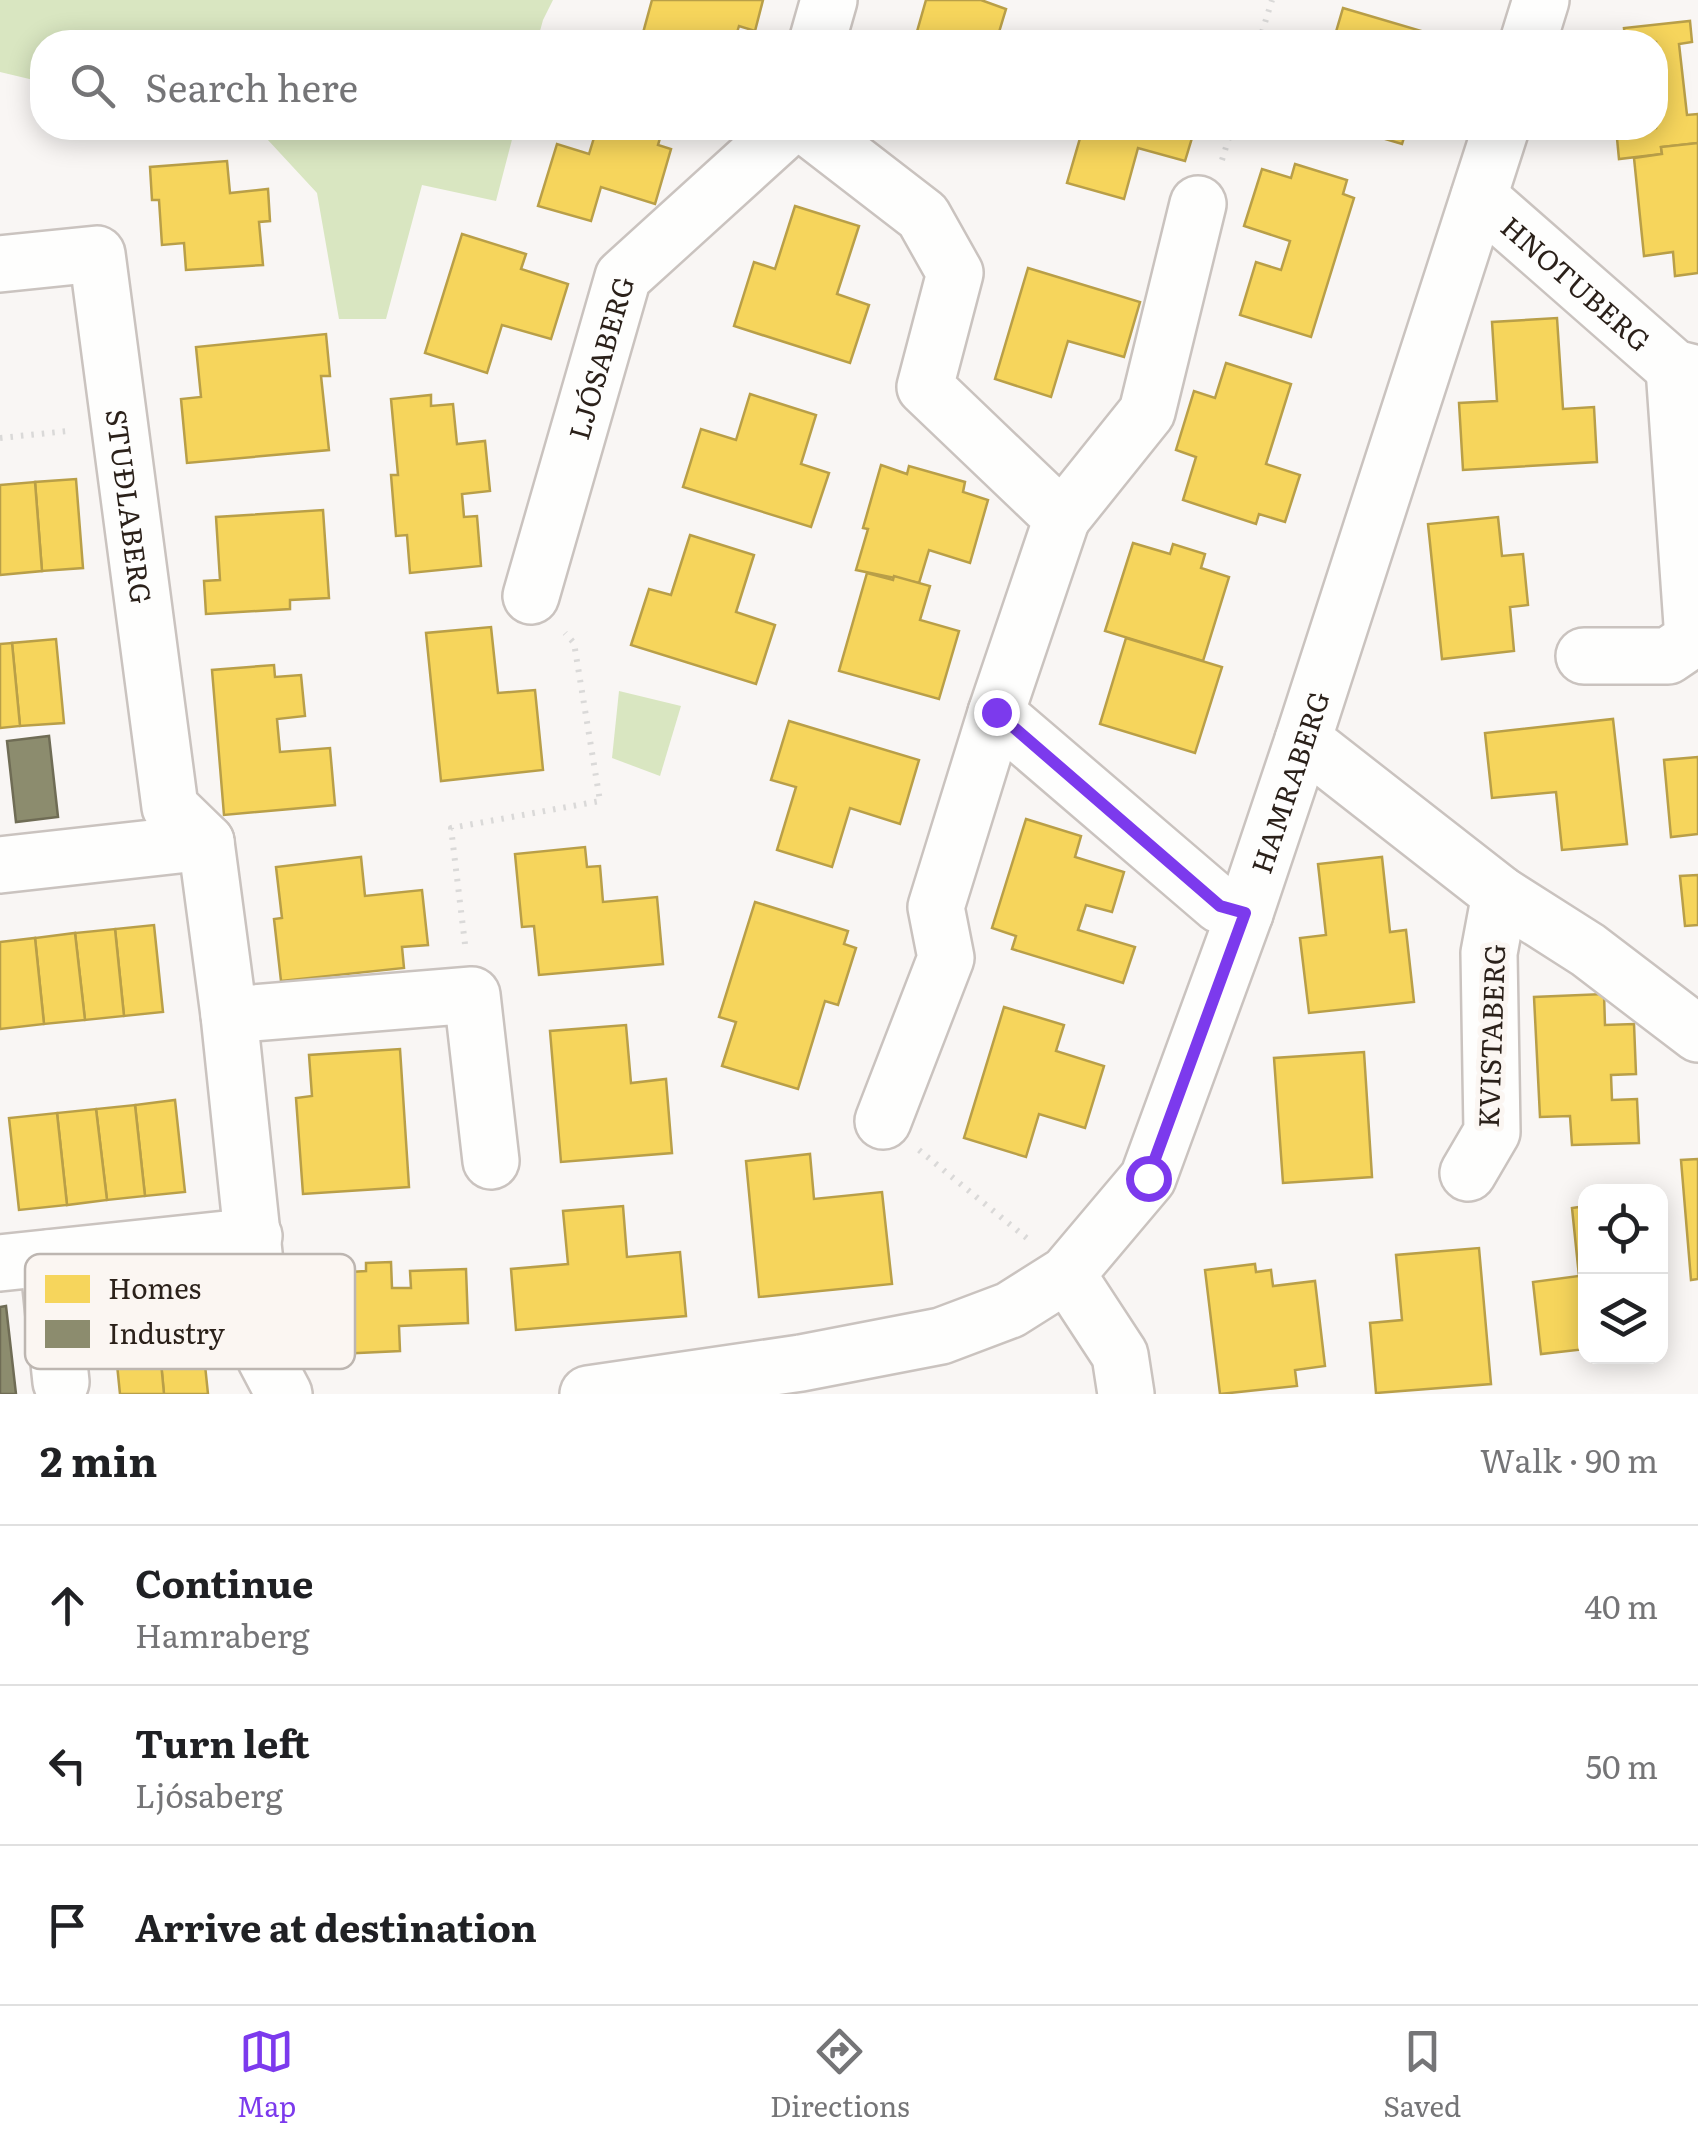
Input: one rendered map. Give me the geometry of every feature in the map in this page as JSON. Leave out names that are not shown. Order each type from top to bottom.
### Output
[{"type":"street","points":[[821,30],[829,0]]},
{"type":"street","points":[[1532,30],[1542,0]]},
{"type":"street","name":"LJÓSABERG","points":[[531,596],[623,276],[774,140]]},
{"type":"street","points":[[825,140],[924,216],[955,273],[925,388],[1062,518]]},
{"type":"street","name":"HAMRABERG","points":[[588,1394],[801,1363],[941,1336],[1010,1310],[1067,1274],[1148,1178],[1245,913],[1497,140]]},
{"type":"street","name":"HNOTUBERG","points":[[1479,197],[1686,371],[1693,639],[1668,656],[1584,656]]},
{"type":"street","points":[[883,1121],[946,958],[936,907],[996,712],[1062,518],[1147,412],[1198,204]]},
{"type":"street","name":"STUÐLABERG","points":[[0,264],[97,254],[170,807],[206,842]]},
{"type":"street","points":[[996,712],[1220,906],[1245,913]]},
{"type":"street","name":"KVISTABERG","points":[[1303,740],[1500,894],[1588,950],[1698,1034]]},
{"type":"street","points":[[0,864],[206,842],[256,1254]]},
{"type":"street","name":"KVISTABERG","points":[[1468,1173],[1492,1132],[1489,952],[1500,894]]},
{"type":"street","points":[[229,1014],[472,995],[491,1161]]},
{"type":"street","points":[[88,1254],[254,1236]]},
{"type":"street","points":[[1067,1274],[1120,1355],[1126,1394]]},
{"type":"street","points":[[58,1369],[62,1382]]},
{"type":"street","points":[[271,1369],[284,1394]]},
{"type":"path","points":[[1263,30],[1272,0]]},
{"type":"path","points":[[0,438],[68,431],[66,412]]},
{"type":"path","points":[[472,995],[451,828],[600,800],[574,643],[531,596]]},
{"type":"path","points":[[883,1121],[1067,1274]]},
{"type":"green space","points":[[0,0],[553,0],[540,30],[30,30],[30,79],[0,72]]},
{"type":"green space","points":[[268,140],[512,140],[496,201],[422,185],[386,319],[339,319],[317,193]]},
{"type":"green space","points":[[619,691],[681,706],[660,776],[612,758]]},
{"type":"building: Homes","points":[[652,0],[763,0],[755,30],[739,26],[738,30],[644,30]]},
{"type":"building: Homes","points":[[926,0],[981,0],[1006,9],[1000,30],[917,30]]},
{"type":"building: Homes","points":[[1343,8],[1418,30],[1337,30]]},
{"type":"building: Homes","points":[[1690,21],[1692,42],[1679,44],[1687,115],[1698,114],[1698,143],[1661,147],[1662,154],[1619,159],[1617,140],[1668,140],[1668,30],[1624,28]]},
{"type":"building: Homes","points":[[593,140],[659,140],[658,145],[671,149],[655,204],[601,187],[591,221],[538,206],[557,144],[589,154]]},
{"type":"building: Homes","points":[[1080,140],[1191,140],[1185,161],[1138,148],[1124,199],[1067,183]]},
{"type":"building: Homes","points":[[1698,143],[1698,273],[1675,276],[1673,252],[1644,256],[1634,158],[1662,154],[1661,147]]},
{"type":"building: Homes","points":[[227,161],[230,193],[268,189],[270,221],[259,222],[263,265],[186,270],[184,243],[162,245],[159,200],[152,200],[150,167]]},
{"type":"building: Homes","points":[[1295,164],[1347,180],[1343,194],[1354,198],[1311,337],[1240,315],[1256,262],[1281,270],[1290,241],[1244,226],[1262,169],[1291,178]]},
{"type":"building: Homes","points":[[795,206],[859,226],[837,294],[869,305],[850,363],[734,326],[754,262],[775,269]]},
{"type":"building: Homes","points":[[462,234],[526,254],[521,269],[568,284],[551,339],[502,325],[487,373],[425,353]]},
{"type":"building: Homes","points":[[1028,268],[1140,302],[1124,357],[1068,341],[1051,397],[995,379]]},
{"type":"building: Homes","points":[[1557,318],[1563,409],[1594,407],[1597,462],[1463,470],[1459,403],[1497,401],[1492,322]]},
{"type":"building: Homes","points":[[326,334],[330,376],[321,376],[329,450],[187,463],[181,399],[201,397],[196,347]]},
{"type":"building: Homes","points":[[1226,363],[1291,384],[1266,464],[1300,475],[1285,522],[1259,514],[1256,524],[1183,500],[1196,457],[1176,450],[1194,391],[1215,398]]},
{"type":"building: Homes","points":[[750,394],[816,415],[801,464],[829,473],[811,527],[683,487],[701,429],[736,440]]},
{"type":"building: Homes","points":[[431,395],[431,406],[453,404],[457,444],[485,441],[490,491],[462,494],[464,517],[477,516],[481,566],[410,573],[407,535],[396,536],[391,475],[398,475],[391,399]]},
{"type":"building: Homes","points":[[881,465],[907,474],[909,466],[965,482],[963,492],[988,500],[970,563],[929,550],[919,583],[856,570]]},
{"type":"building: Homes","points":[[76,479],[83,568],[42,571],[35,482]]},
{"type":"building: Homes","points":[[35,482],[42,571],[0,575],[0,485]]},
{"type":"building: Homes","points":[[323,510],[329,598],[290,600],[290,609],[206,614],[204,581],[220,580],[216,517]]},
{"type":"building: Homes","points":[[1498,517],[1502,556],[1523,554],[1528,605],[1510,607],[1514,651],[1442,659],[1428,524]]},
{"type":"building: Homes","points":[[690,535],[754,555],[736,612],[775,625],[756,684],[631,645],[649,589],[671,595]]},
{"type":"building: Homes","points":[[1133,543],[1170,554],[1173,544],[1205,554],[1201,568],[1229,577],[1203,661],[1105,631]]},
{"type":"building: Homes","points":[[867,573],[930,586],[920,620],[959,631],[939,699],[839,671]]},
{"type":"building: Homes","points":[[491,627],[498,693],[535,690],[543,770],[441,781],[426,633]]},
{"type":"building: Homes","points":[[1126,638],[1222,667],[1195,753],[1100,724]]},
{"type":"building: Homes","points":[[56,639],[64,723],[20,726],[12,643]]},
{"type":"building: Homes","points":[[12,643],[20,726],[0,728],[0,644]]},
{"type":"building: Homes","points":[[274,665],[275,677],[301,675],[305,716],[277,719],[280,752],[330,748],[335,805],[224,815],[212,670]]},
{"type":"building: Homes","points":[[1613,719],[1627,844],[1562,850],[1556,792],[1492,798],[1485,733]]},
{"type":"building: Homes","points":[[789,721],[919,760],[900,824],[850,808],[832,867],[777,850],[796,787],[771,780]]},
{"type":"building: Homes","points":[[1698,757],[1698,834],[1671,837],[1664,760]]},
{"type":"building: Homes","points":[[1026,819],[1081,836],[1075,857],[1124,872],[1112,912],[1086,905],[1078,930],[1135,947],[1123,983],[1012,949],[1016,936],[992,928]]},
{"type":"building: Homes","points":[[585,847],[587,867],[600,866],[603,902],[657,897],[663,964],[539,975],[534,926],[522,927],[515,854]]},
{"type":"building: Homes","points":[[361,857],[365,896],[422,890],[428,945],[402,947],[404,968],[281,981],[274,919],[282,918],[276,867]]},
{"type":"building: Homes","points":[[1382,857],[1390,932],[1406,930],[1414,1002],[1309,1013],[1300,938],[1326,935],[1318,864]]},
{"type":"building: Homes","points":[[1698,875],[1698,925],[1685,926],[1680,876]]},
{"type":"building: Homes","points":[[755,902],[848,931],[844,944],[856,948],[838,1005],[825,1001],[798,1089],[722,1066],[736,1022],[719,1017]]},
{"type":"building: Homes","points":[[154,925],[163,1012],[124,1016],[115,929]]},
{"type":"building: Homes","points":[[115,929],[124,1016],[85,1020],[75,933]]},
{"type":"building: Homes","points":[[75,933],[85,1020],[44,1024],[35,938]]},
{"type":"building: Homes","points":[[35,938],[44,1024],[0,1029],[0,942]]},
{"type":"building: Homes","points":[[1604,994],[1605,1025],[1634,1024],[1636,1074],[1611,1075],[1612,1100],[1637,1099],[1639,1143],[1572,1145],[1570,1116],[1540,1117],[1534,997]]},
{"type":"building: Homes","points":[[1004,1007],[1064,1025],[1056,1051],[1104,1066],[1085,1128],[1039,1114],[1026,1157],[964,1138]]},
{"type":"building: Homes","points":[[626,1025],[631,1083],[666,1079],[672,1153],[561,1162],[550,1031]]},
{"type":"building: Homes","points":[[400,1049],[409,1187],[303,1194],[296,1098],[312,1096],[309,1055]]},
{"type":"building: Homes","points":[[1364,1052],[1372,1177],[1283,1183],[1274,1058]]},
{"type":"building: Homes","points":[[175,1100],[185,1192],[145,1196],[135,1105]]},
{"type":"building: Homes","points":[[135,1105],[145,1196],[107,1200],[96,1109]]},
{"type":"building: Homes","points":[[96,1109],[107,1200],[67,1205],[57,1113]]},
{"type":"building: Homes","points":[[57,1113],[67,1205],[19,1210],[9,1118]]},
{"type":"building: Homes","points":[[810,1154],[814,1199],[882,1192],[892,1284],[759,1297],[746,1161]]},
{"type":"building: Homes","points":[[1698,1159],[1698,1279],[1691,1280],[1681,1160]]},
{"type":"building: Homes","points":[[623,1206],[627,1257],[680,1252],[686,1316],[516,1330],[511,1269],[568,1264],[563,1211]]},
{"type":"building: Homes","points":[[1578,1207],[1578,1266],[1572,1208]]},
{"type":"building: Homes","points":[[1479,1248],[1491,1384],[1376,1393],[1370,1323],[1402,1320],[1396,1255]]},
{"type":"building: Homes","points":[[391,1262],[392,1288],[411,1288],[410,1271],[466,1269],[468,1323],[399,1326],[400,1351],[355,1353],[355,1272],[366,1271],[366,1263]]},
{"type":"building: Homes","points":[[1255,1264],[1256,1272],[1271,1270],[1273,1286],[1315,1281],[1325,1366],[1295,1370],[1297,1386],[1220,1394],[1205,1270]]},
{"type":"building: Homes","points":[[1578,1276],[1578,1350],[1541,1354],[1533,1282]]},
{"type":"building: Homes","points":[[117,1369],[162,1369],[164,1394],[120,1394]]},
{"type":"building: Homes","points":[[162,1369],[205,1369],[208,1394],[164,1394]]},
{"type":"building: Industry","points":[[49,736],[58,817],[16,822],[7,741]]},
{"type":"building: Industry","points":[[6,1306],[16,1394],[0,1394],[0,1307]]},
{"type":"route","points":[[996,712],[1220,906],[1245,913],[1148,1178]]}]
